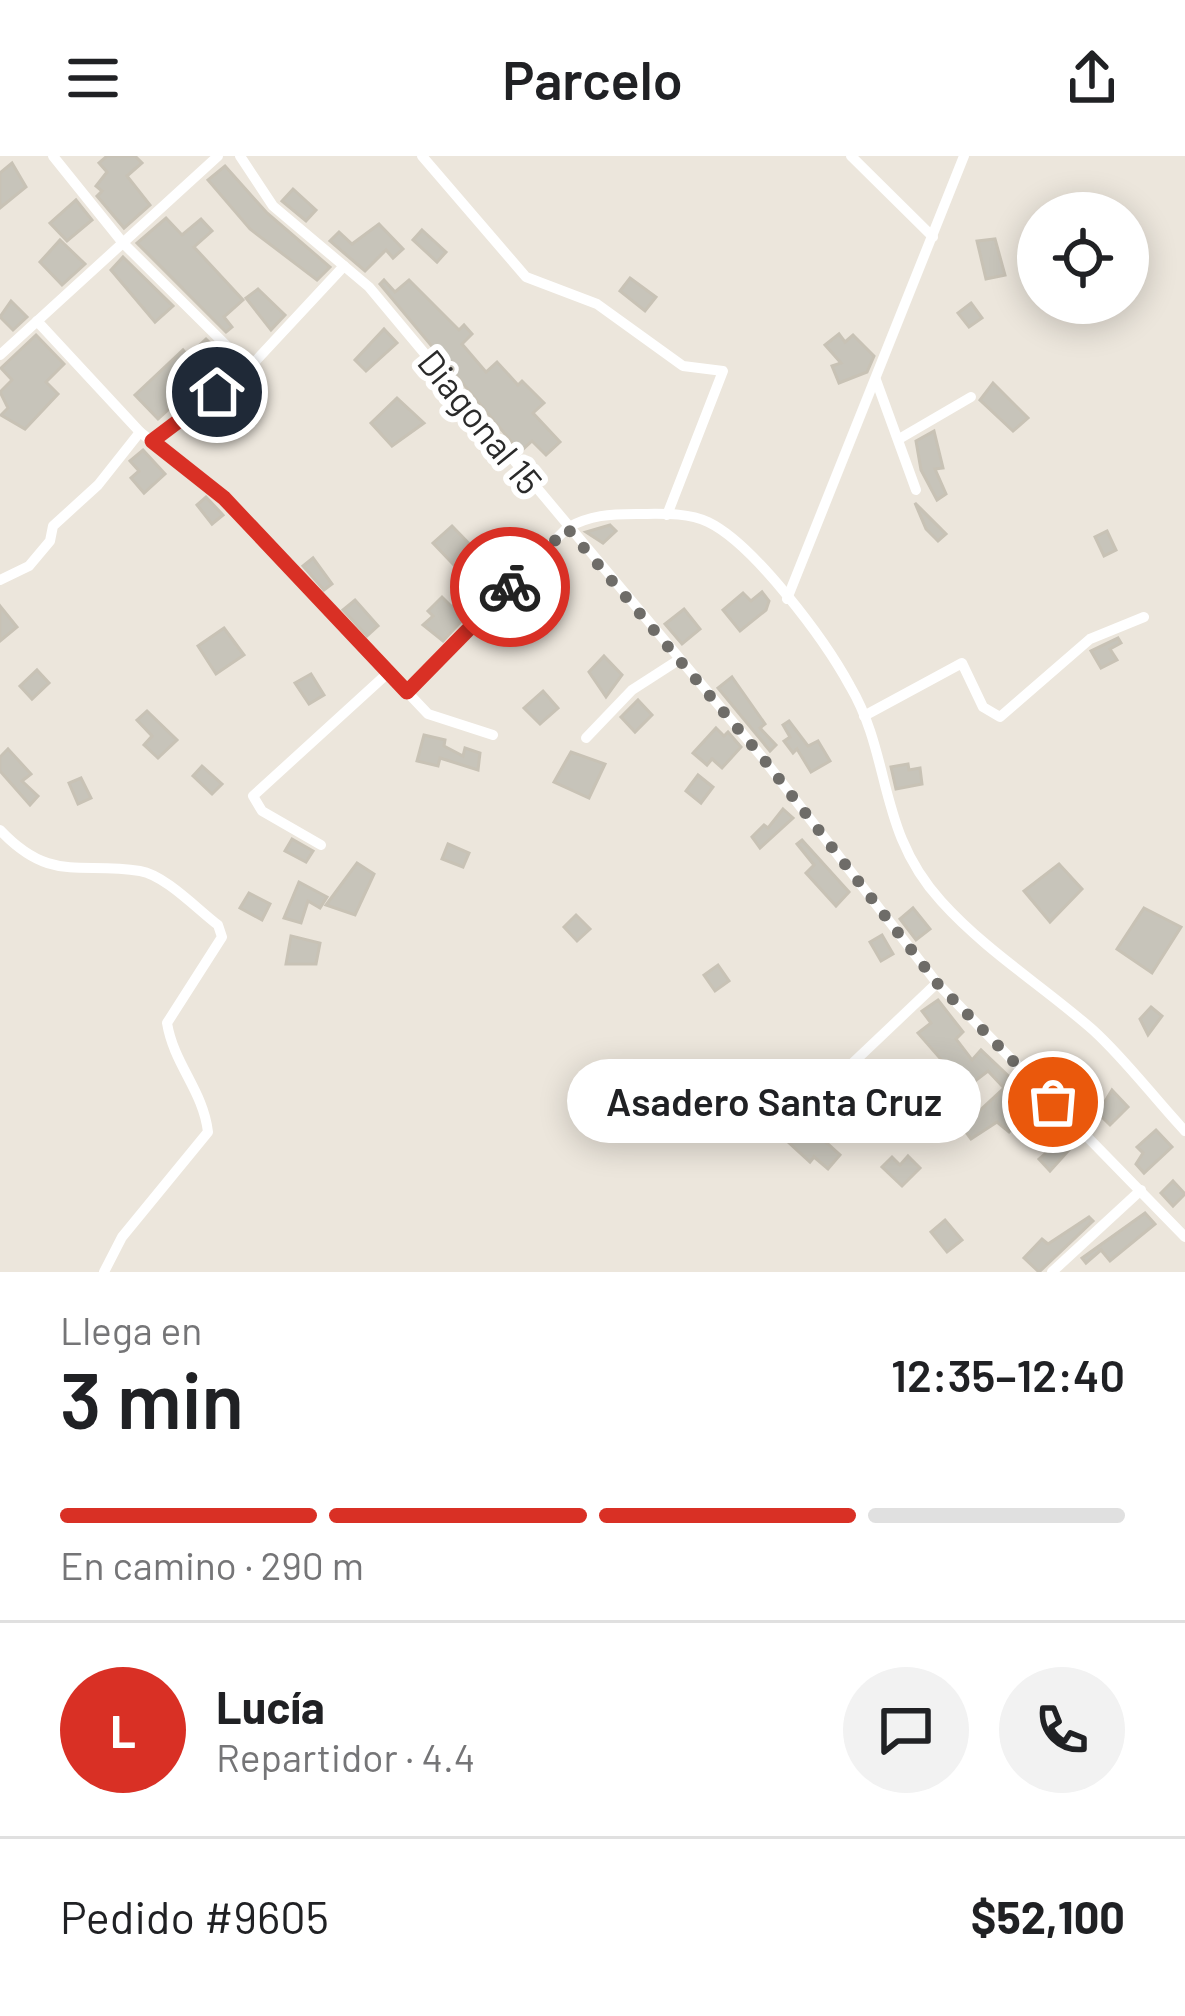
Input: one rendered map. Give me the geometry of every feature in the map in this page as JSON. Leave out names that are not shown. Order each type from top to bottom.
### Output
[{"type":"street","points":[[53,156],[123,242],[249,368]]},
{"type":"street","points":[[0,355],[218,156]]},
{"type":"street","name":"Diagonal 15","points":[[241,156],[273,206],[369,286],[676,662],[762,757],[937,983],[1185,1238]]},
{"type":"street","points":[[422,156],[487,225],[526,277],[597,304],[683,366],[723,371],[667,514]]},
{"type":"street","points":[[850,156],[933,237]]},
{"type":"street","points":[[787,599],[964,156]]},
{"type":"street","points":[[152,441],[249,368],[344,266]]},
{"type":"street","points":[[37,321],[140,432],[224,498],[428,714],[493,735]]},
{"type":"street","points":[[876,379],[916,490]]},
{"type":"street","points":[[899,439],[971,397]]},
{"type":"street","points":[[0,580],[29,566],[50,542],[53,526],[98,484],[140,432]]},
{"type":"street","points":[[407,692],[567,528],[606,514],[667,514],[705,520],[728,535],[787,599],[850,686],[864,716],[887,811],[902,847],[939,900],[1039,992],[1093,1030],[1185,1131]]},
{"type":"street","points":[[864,716],[962,663],[983,707],[1000,717],[1090,639],[1144,617]]},
{"type":"street","points":[[586,738],[632,690],[676,662]]},
{"type":"street","points":[[321,845],[262,811],[254,796],[389,671]]},
{"type":"street","points":[[0,830],[21,852],[80,872],[144,871],[218,926],[222,938],[167,1023],[172,1056],[205,1102],[208,1132],[122,1237],[104,1272]]},
{"type":"street","points":[[780,1132],[937,983]]},
{"type":"street","points":[[1052,1272],[1141,1190]]},
{"type":"building","points":[[107,156],[135,156],[142,163],[127,176],[150,205],[124,228],[97,196],[102,191],[96,186],[107,172],[99,163]]},
{"type":"building","points":[[12,163],[26,187],[0,208],[0,173]]},
{"type":"building","points":[[225,166],[267,213],[330,267],[317,280],[250,229],[208,180]]},
{"type":"building","points":[[293,189],[316,210],[306,221],[282,201]]},
{"type":"building","points":[[76,200],[92,220],[67,241],[50,223]]},
{"type":"building","points":[[166,218],[182,235],[201,219],[212,231],[194,247],[243,300],[224,317],[232,327],[226,332],[137,243]]},
{"type":"building","points":[[379,224],[403,249],[393,258],[386,250],[365,271],[330,241],[339,232],[352,244]]},
{"type":"building","points":[[422,230],[446,252],[437,262],[413,240]]},
{"type":"building","points":[[995,239],[1005,275],[986,279],[977,241]]},
{"type":"building","points":[[60,240],[85,264],[62,285],[40,262]]},
{"type":"building","points":[[123,257],[173,306],[155,322],[111,270]]},
{"type":"building","points":[[630,278],[656,297],[645,311],[620,291]]},
{"type":"building","points":[[384,280],[395,292],[409,280],[459,330],[464,325],[472,334],[462,344],[486,372],[497,362],[544,403],[533,413],[560,442],[546,455],[532,441],[520,452],[380,284]]},
{"type":"building","points":[[258,289],[285,315],[271,330],[246,298]]},
{"type":"building","points":[[11,301],[27,317],[13,330],[0,317]]},
{"type":"building","points":[[971,303],[982,318],[969,327],[958,313]]},
{"type":"building","points":[[384,329],[397,343],[366,371],[355,360]]},
{"type":"building","points":[[839,334],[845,342],[853,335],[874,356],[867,372],[839,383],[832,366],[841,363],[825,345]]},
{"type":"building","points":[[36,335],[64,364],[46,382],[58,394],[25,429],[1,415],[8,408],[0,392],[12,380],[1,368]]},
{"type":"building","points":[[206,339],[214,347],[206,354],[222,370],[213,379],[208,374],[158,419],[135,395],[183,350],[188,356]]},
{"type":"building","points":[[993,383],[1028,418],[1013,431],[980,400]]},
{"type":"building","points":[[397,398],[424,423],[392,446],[371,423]]},
{"type":"building","points":[[934,431],[943,468],[935,469],[946,494],[937,500],[921,470],[916,441]]},
{"type":"building","points":[[143,450],[165,474],[144,493],[131,478],[139,471],[130,461]]},
{"type":"building","points":[[206,497],[223,515],[212,524],[197,505]]},
{"type":"building","points":[[915,503],[946,534],[938,541],[926,529]]},
{"type":"building","points":[[610,525],[616,531],[603,543],[586,532]]},
{"type":"building","points":[[452,526],[486,561],[505,544],[520,559],[479,596],[482,599],[443,641],[423,625],[433,616],[428,611],[442,597],[452,607],[473,585],[433,543]]},
{"type":"building","points":[[1107,531],[1116,550],[1104,556],[1095,537]]},
{"type":"building","points":[[313,558],[332,584],[324,590],[303,566]]},
{"type":"building","points":[[762,592],[769,601],[766,610],[740,631],[723,610],[743,593],[751,601]]},
{"type":"building","points":[[355,600],[378,626],[367,636],[343,610]]},
{"type":"building","points":[[0,606],[17,627],[0,641]]},
{"type":"building","points":[[684,609],[700,629],[682,644],[665,624]]},
{"type":"building","points":[[224,628],[244,655],[216,674],[198,646]]},
{"type":"building","points":[[1118,638],[1121,643],[1110,649],[1117,660],[1101,668],[1091,651]]},
{"type":"building","points":[[604,656],[622,675],[606,697],[589,672]]},
{"type":"building","points":[[37,670],[49,683],[32,699],[20,686]]},
{"type":"building","points":[[311,674],[324,695],[309,704],[295,683]]},
{"type":"building","points":[[732,677],[765,724],[760,728],[776,745],[770,751],[718,688]]},
{"type":"building","points":[[543,691],[558,708],[540,724],[524,708]]},
{"type":"building","points":[[638,700],[652,715],[635,732],[621,717]]},
{"type":"building","points":[[147,711],[177,740],[158,758],[144,745],[152,736],[137,720]]},
{"type":"building","points":[[789,721],[808,746],[818,741],[830,761],[811,772],[797,749],[793,753],[784,741],[790,737],[783,725]]},
{"type":"building","points":[[716,728],[724,736],[728,732],[741,747],[722,768],[712,759],[707,765],[693,753]]},
{"type":"building","points":[[424,735],[445,740],[444,746],[463,756],[465,748],[480,753],[478,770],[440,758],[438,766],[417,761]]},
{"type":"building","points":[[8,749],[31,774],[22,781],[38,796],[30,805],[0,771],[0,757]]},
{"type":"building","points":[[571,752],[605,764],[589,798],[554,782]]},
{"type":"building","points":[[908,764],[909,770],[920,768],[922,784],[896,789],[891,767]]},
{"type":"building","points":[[202,766],[222,784],[212,794],[193,776]]},
{"type":"building","points":[[698,775],[713,787],[701,803],[686,791]]},
{"type":"building","points":[[81,778],[91,798],[78,804],[69,783]]},
{"type":"building","points":[[783,809],[793,818],[760,848],[752,837],[764,825],[768,828]]},
{"type":"building","points":[[292,839],[313,851],[306,862],[285,851]]},
{"type":"building","points":[[802,840],[849,892],[836,906],[806,873],[814,865],[797,844]]},
{"type":"building","points":[[448,844],[469,853],[463,867],[442,859]]},
{"type":"building","points":[[357,863],[374,874],[355,915],[326,905]]},
{"type":"building","points":[[1059,864],[1082,889],[1050,922],[1024,891]]},
{"type":"building","points":[[299,882],[327,897],[320,908],[308,901],[301,923],[284,918]]},
{"type":"building","points":[[249,893],[270,904],[262,920],[240,908]]},
{"type":"building","points":[[913,908],[930,929],[916,940],[900,919]]},
{"type":"building","points":[[1144,908],[1181,927],[1152,973],[1117,949]]},
{"type":"building","points":[[576,915],[590,929],[577,941],[564,927]]},
{"type":"building","points":[[882,935],[893,954],[881,961],[870,942]]},
{"type":"building","points":[[291,936],[320,943],[316,964],[286,964]]},
{"type":"building","points":[[718,965],[729,981],[715,991],[704,975]]},
{"type":"building","points":[[938,1000],[963,1032],[956,1039],[972,1060],[981,1050],[1077,1141],[1050,1171],[1039,1159],[1056,1144],[1024,1114],[1009,1132],[997,1122],[971,1139],[962,1127],[1004,1088],[988,1071],[966,1088],[918,1033],[931,1023],[922,1011]]},
{"type":"building","points":[[1151,1007],[1162,1016],[1148,1035],[1140,1019]]},
{"type":"building","points":[[850,1084],[870,1102],[854,1119],[834,1102]]},
{"type":"building","points":[[1112,1090],[1128,1107],[1110,1125],[1098,1113]]},
{"type":"building","points":[[805,1123],[840,1155],[828,1169],[814,1157],[810,1162],[788,1142]]},
{"type":"building","points":[[1156,1130],[1172,1147],[1144,1173],[1136,1164],[1143,1153],[1137,1147]]},
{"type":"building","points":[[908,1156],[920,1168],[902,1186],[882,1167],[892,1157],[900,1165]]},
{"type":"building","points":[[1173,1181],[1185,1194],[1173,1206],[1161,1193]]},
{"type":"building","points":[[1145,1213],[1155,1224],[1110,1261],[1101,1250],[1086,1263],[1082,1258]]},
{"type":"building","points":[[1089,1217],[1093,1221],[1039,1272],[1024,1258],[1042,1239],[1048,1244]]},
{"type":"building","points":[[945,1220],[962,1240],[947,1252],[931,1232]]},
{"type":"way so far","points":[[510,587],[567,528],[676,662],[762,757],[937,983],[1053,1102]]},
{"type":"place","name":"Asadero Santa Cruz","points":[[1053,1102]]},
{"type":"route","points":[[217,392],[152,441],[224,498],[300,584],[407,692],[510,587]]}]
